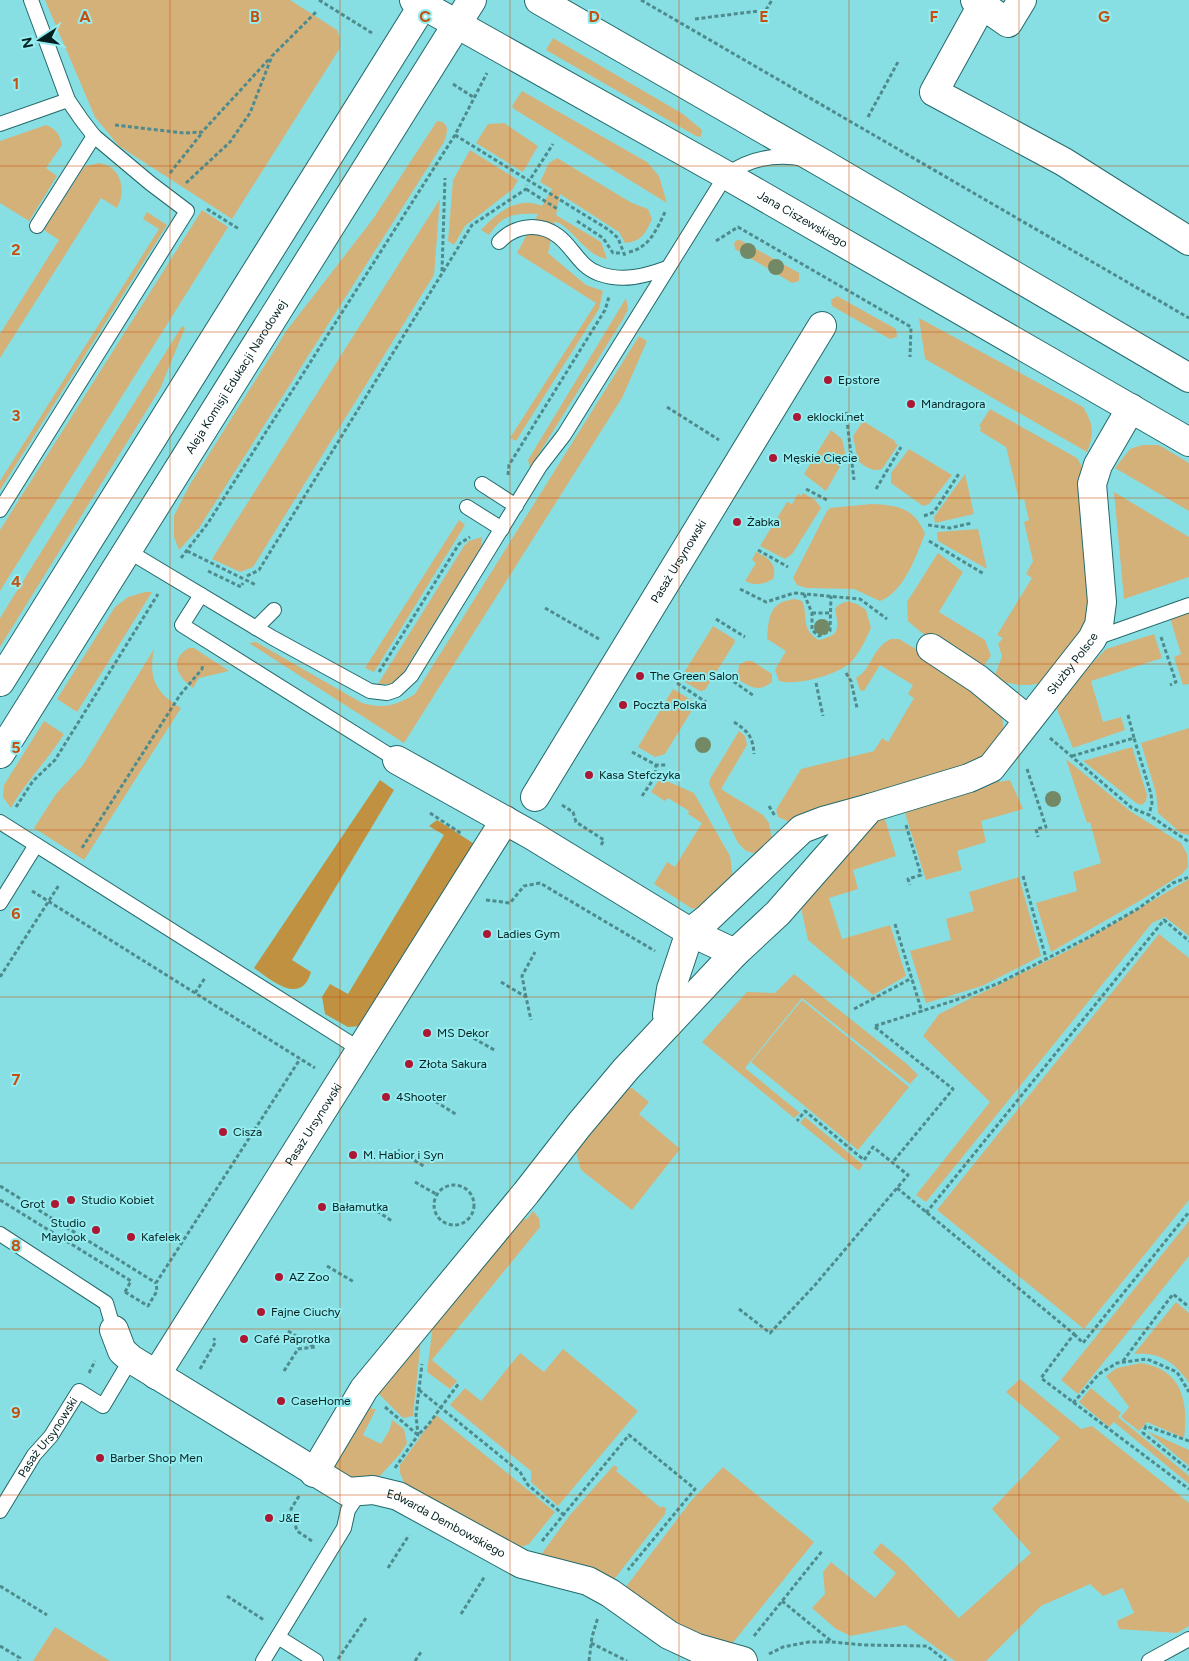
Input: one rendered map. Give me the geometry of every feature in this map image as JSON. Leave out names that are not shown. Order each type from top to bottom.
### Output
[{"type":"street","name":"Aleja Komisji Edukacji Narodowej","points":[[0,754],[472,0]]},
{"type":"street","points":[[539,0],[824,164],[1189,378]]},
{"type":"street","points":[[1022,0],[1008,23],[979,3],[934,92],[1064,162],[1189,241]]},
{"type":"street","name":"Jana Ciszewskiego","points":[[421,2],[457,25],[726,175],[1189,442]]},
{"type":"street","points":[[0,682],[421,2]]},
{"type":"street","name":"Pasaż Ursynowski","points":[[537,794],[745,456],[822,326]]},
{"type":"street","name":"Służby Polsce","points":[[690,932],[708,918],[802,830],[823,821],[969,778],[991,768],[1092,639],[1100,625],[1102,602],[1092,484],[1098,465],[1131,408]]},
{"type":"street","points":[[94,531],[128,551]]},
{"type":"street","points":[[931,648],[978,679],[1028,720]]},
{"type":"street","points":[[398,760],[505,820],[690,932],[735,953]]},
{"type":"street","points":[[314,1473],[364,1389],[526,1193],[579,1124],[669,1023],[735,953],[778,913],[870,808]]},
{"type":"street","name":"Pasaż Ursynowski","points":[[156,1375],[505,820]]},
{"type":"street","points":[[669,1023],[667,1015],[671,989],[690,932]]},
{"type":"street","points":[[114,1330],[122,1351],[131,1360],[156,1375]]},
{"type":"street","name":"Edwarda Dembowskiego","points":[[156,1375],[348,1492],[371,1491],[398,1496],[522,1564],[588,1581],[610,1593],[669,1635],[697,1648],[754,1659]]},
{"type":"lane","points":[[0,510],[187,211],[94,136],[81,119],[68,100],[31,0]]},
{"type":"lane","points":[[0,124],[68,100]]},
{"type":"lane","points":[[38,226],[94,136]]},
{"type":"lane","points":[[128,551],[256,628],[370,691],[387,692],[396,690],[412,676],[540,466],[564,435],[726,175],[739,166],[773,157],[798,158],[824,164]]},
{"type":"lane","points":[[499,242],[513,230],[533,227],[559,237],[580,262],[600,274],[636,278],[667,268]]},
{"type":"lane","points":[[482,484],[516,506]]},
{"type":"lane","points":[[467,507],[502,529]]},
{"type":"lane","points":[[201,595],[182,625],[398,760]]},
{"type":"lane","points":[[1092,639],[1189,605]]},
{"type":"lane","points":[[256,628],[274,610]]},
{"type":"lane","points":[[0,822],[361,1050]]},
{"type":"lane","points":[[0,903],[36,845]]},
{"type":"lane","points":[[0,1234],[106,1303],[114,1330]]},
{"type":"lane","name":"Pasaż Ursynowski","points":[[0,1511],[34,1455],[52,1436],[79,1391],[103,1406],[131,1360]]},
{"type":"lane","points":[[264,1661],[344,1528],[348,1510],[371,1491]]},
{"type":"lane","points":[[280,1634],[316,1661]]},
{"type":"lane","points":[[1149,1661],[1189,1639]]},
{"type":"path","points":[[319,0],[366,30]]},
{"type":"path","points":[[642,0],[1189,318]]},
{"type":"path","points":[[695,19],[766,10],[772,0]]},
{"type":"path","points":[[157,188],[202,132],[272,56],[317,11]]},
{"type":"path","points":[[184,184],[230,142],[250,113],[272,56]]},
{"type":"path","points":[[868,117],[898,62]]},
{"type":"path","points":[[181,558],[208,523],[455,135],[470,109],[473,97],[487,74]]},
{"type":"path","points":[[455,85],[473,97]]},
{"type":"path","points":[[81,119],[149,130],[202,132]]},
{"type":"path","points":[[455,135],[609,230],[622,245],[626,263]]},
{"type":"path","points":[[531,178],[553,144]]},
{"type":"path","points":[[442,272],[445,178]]},
{"type":"path","points":[[247,576],[259,570],[472,226],[526,189],[527,185]]},
{"type":"path","points":[[629,252],[648,242],[665,212]]},
{"type":"path","points":[[716,241],[738,227],[911,327],[910,357]]},
{"type":"path","points":[[508,479],[509,465],[605,310],[610,292]]},
{"type":"path","points":[[667,407],[718,439]]},
{"type":"path","points":[[846,412],[854,480]]},
{"type":"path","points":[[876,489],[901,447]]},
{"type":"path","points":[[924,516],[934,512],[960,472]]},
{"type":"path","points":[[806,489],[829,500]]},
{"type":"path","points":[[928,525],[950,528],[972,523]]},
{"type":"path","points":[[377,675],[459,544],[474,534]]},
{"type":"path","points":[[929,541],[984,574]]},
{"type":"path","points":[[758,550],[788,567]]},
{"type":"path","points":[[187,551],[256,585]]},
{"type":"path","points":[[205,570],[241,587],[243,583]]},
{"type":"path","points":[[259,570],[263,575]]},
{"type":"path","points":[[740,589],[766,602],[794,593],[860,599],[887,619]]},
{"type":"path","points":[[12,813],[33,781],[54,760],[160,591]]},
{"type":"path","points":[[804,594],[812,613],[812,630],[819,636],[830,631],[829,613],[831,596]]},
{"type":"path","points":[[545,608],[596,636]]},
{"type":"path","points":[[812,613],[829,613]]},
{"type":"path","points":[[1154,617],[1176,682],[1170,684]]},
{"type":"path","points":[[716,619],[745,636]]},
{"type":"path","points":[[0,977],[180,694],[202,669],[207,640]]},
{"type":"path","points":[[846,673],[851,681],[857,708]]},
{"type":"path","points":[[723,674],[754,696]]},
{"type":"path","points":[[677,683],[706,702]]},
{"type":"path","points":[[816,683],[823,716]]},
{"type":"path","points":[[1128,715],[1151,794],[1152,803],[1149,815]]},
{"type":"path","points":[[1028,720],[1132,808],[1149,815],[1189,842]]},
{"type":"path","points":[[734,722],[751,736],[754,754]]},
{"type":"path","points":[[1072,756],[1134,738]]},
{"type":"path","points":[[632,752],[656,765],[667,765]]},
{"type":"path","points":[[642,796],[655,777],[656,765]]},
{"type":"path","points":[[1033,781],[1046,827],[1036,829],[1038,837]]},
{"type":"path","points":[[537,794],[573,812],[576,822],[604,840],[600,847],[593,842]]},
{"type":"path","points":[[899,800],[921,875],[908,879],[910,884]]},
{"type":"path","points":[[769,806],[774,814]]},
{"type":"path","points":[[1023,876],[1046,958]]},
{"type":"path","points":[[892,1163],[952,1090],[875,1026],[922,1012],[1000,983],[1140,908],[1173,882],[1189,877]]},
{"type":"path","points":[[15,880],[306,1062]]},
{"type":"path","points":[[484,900],[510,903],[524,886],[540,883],[659,954]]},
{"type":"path","points":[[926,1213],[1164,920],[1189,941]]},
{"type":"path","points":[[895,924],[922,1012]]},
{"type":"path","points":[[531,1020],[522,976],[535,952]]},
{"type":"path","points":[[854,1009],[912,978]]},
{"type":"path","points":[[501,982],[526,997]]},
{"type":"path","points":[[468,1035],[496,1051]]},
{"type":"path","points":[[125,1292],[148,1306],[157,1291],[156,1283],[300,1059]]},
{"type":"path","points":[[430,1098],[457,1115]]},
{"type":"path","points":[[739,1309],[770,1333],[815,1285],[908,1175],[873,1147],[864,1160],[806,1111],[797,1121]]},
{"type":"path","points":[[398,1150],[425,1167]]},
{"type":"path","points":[[415,1182],[436,1194]]},
{"type":"path","points":[[450,1184],[458,1184],[466,1188],[472,1194],[475,1205],[472,1215],[465,1222],[454,1225],[446,1224],[438,1219],[434,1211],[436,1194],[450,1184]]},
{"type":"path","points":[[0,1186],[156,1283]]},
{"type":"path","points":[[896,1188],[1083,1343],[1189,1212]]},
{"type":"path","points":[[0,1200],[131,1282]]},
{"type":"path","points":[[366,1204],[392,1221]]},
{"type":"path","points":[[9,1216],[14,1209]]},
{"type":"path","points":[[327,1266],[354,1282]]},
{"type":"path","points":[[1123,1362],[1173,1294],[1189,1307]]},
{"type":"path","points":[[284,1371],[298,1349],[315,1347],[288,1331]]},
{"type":"path","points":[[1074,1334],[1041,1378],[1189,1489]]},
{"type":"path","points":[[209,1354],[212,1348]]},
{"type":"path","points":[[1073,1403],[1099,1374],[1123,1362],[1147,1359],[1177,1372],[1189,1392]]},
{"type":"path","points":[[418,1435],[416,1415],[422,1362]]},
{"type":"path","points":[[371,1491],[441,1409],[459,1384]]},
{"type":"path","points":[[364,1389],[418,1435]]},
{"type":"path","points":[[419,1390],[520,1472],[528,1485],[565,1513],[629,1435],[695,1489],[628,1571]]},
{"type":"path","points":[[1189,1441],[1146,1426],[1143,1433],[1189,1470]]},
{"type":"path","points":[[294,1505],[291,1509],[297,1531],[330,1552]]},
{"type":"path","points":[[388,1568],[407,1538]]},
{"type":"path","points":[[761,1627],[823,1550]]},
{"type":"path","points":[[461,1614],[484,1578]]},
{"type":"path","points":[[0,1586],[47,1615]]},
{"type":"path","points":[[227,1596],[280,1634]]},
{"type":"path","points":[[782,1601],[832,1642]]},
{"type":"path","points":[[337,1661],[366,1618]]},
{"type":"path","points":[[754,1659],[782,1647],[809,1642],[832,1642],[864,1645],[927,1646],[946,1661]]},
{"type":"path","points":[[591,1643],[627,1661]]},
{"type":"path","points":[[0,1646],[20,1658],[18,1661]]},
{"type":"path","points":[[589,1661],[591,1648]]},
{"type":"path","points":[[415,1661],[421,1652]]},
{"type":"shaded area","points":[[45,0],[290,0],[337,30],[340,38],[340,48],[232,219],[119,146],[95,117]]},
{"type":"shaded area","points":[[553,38],[683,114],[702,130],[701,137],[696,136],[546,50]]},
{"type":"shaded area","points":[[522,91],[647,162],[659,176],[667,203],[514,109],[512,106]]},
{"type":"shaded area","points":[[437,121],[444,123],[447,128],[444,142],[199,528],[179,550],[174,537],[174,516],[189,486],[287,330],[373,219]]},
{"type":"shaded area","points":[[504,123],[538,146],[523,172],[476,143],[488,124]]},
{"type":"shaded area","points":[[46,125],[57,132],[62,145],[46,168],[57,176],[29,221],[0,203],[0,141]]},
{"type":"shaded area","points":[[470,150],[518,180],[513,189],[465,226],[454,245],[448,241],[453,180]]},
{"type":"shaded area","points":[[557,158],[632,203],[648,209],[652,219],[648,229],[639,239],[625,243],[619,232],[560,194],[556,215],[601,242],[607,259],[586,248],[568,230],[555,221],[548,253],[586,285],[603,291],[599,309],[516,441],[510,438],[596,303],[517,253],[538,214],[510,216],[499,223],[489,235],[481,230],[501,212],[516,204],[533,203],[542,206],[552,189],[540,182],[549,163]]},
{"type":"shaded area","points":[[99,163],[112,169],[120,180],[122,187],[117,208],[101,198],[0,358],[0,334],[59,240],[44,230],[82,170],[86,166]]},
{"type":"shaded area","points":[[440,199],[434,275],[253,567],[240,572],[212,559]]},
{"type":"shaded area","points":[[202,210],[228,227],[0,591],[0,530]]},
{"type":"shaded area","points":[[147,212],[167,225],[0,490],[0,481],[159,229],[143,219]]},
{"type":"shaded area","points":[[737,240],[799,273],[799,281],[792,283],[735,249],[734,243]]},
{"type":"shaded area","points":[[837,296],[896,329],[897,337],[890,339],[832,306],[831,300]]},
{"type":"shaded area","points":[[626,298],[628,309],[623,319],[530,468],[528,460]]},
{"type":"shaded area","points":[[919,318],[1083,407],[1092,429],[1087,452],[925,359]]},
{"type":"shaded area","points":[[182,326],[185,328],[160,389],[0,647],[0,618]]},
{"type":"shaded area","points":[[639,336],[647,341],[622,398],[404,743],[249,643],[256,642],[362,703],[377,706],[395,704],[415,694]]},
{"type":"shaded area","points":[[990,409],[1077,458],[1081,465],[1089,548],[1089,612],[1085,625],[1071,647],[1041,683],[1029,685],[1017,685],[994,678],[1002,656],[998,644],[1003,638],[997,635],[1032,578],[1026,574],[1033,561],[1024,522],[1029,520],[1024,499],[1019,500],[1006,447],[980,431],[981,427],[979,426]]},
{"type":"shaded area","points":[[863,421],[895,441],[898,445],[882,469],[866,467],[858,461],[853,436]]},
{"type":"shaded area","points":[[831,430],[842,439],[847,462],[842,463],[826,491],[804,474]]},
{"type":"shaded area","points":[[1142,445],[1159,445],[1189,463],[1189,511],[1115,468],[1130,449]]},
{"type":"shaded area","points":[[909,449],[952,475],[929,504],[923,506],[891,483],[891,473]]},
{"type":"shaded area","points":[[965,474],[974,514],[935,523],[934,517]]},
{"type":"shaded area","points":[[1114,492],[1189,537],[1189,577],[1124,599]]},
{"type":"shaded area","points":[[803,493],[815,500],[821,508],[792,554],[785,559],[760,546],[787,502],[792,504],[798,494],[801,496]]},
{"type":"shaded area","points":[[872,504],[889,505],[910,513],[921,525],[925,534],[908,572],[896,590],[880,601],[854,589],[806,588],[797,585],[793,578],[827,511],[830,508]]},
{"type":"shaded area","points":[[459,520],[465,525],[374,672],[365,668]]},
{"type":"shaded area","points":[[978,529],[987,569],[938,541],[937,532]]},
{"type":"shaded area","points":[[482,537],[481,547],[401,676],[390,684],[378,684],[464,546],[469,541]]},
{"type":"shaded area","points":[[756,552],[768,559],[773,566],[773,579],[766,583],[752,584],[745,581],[756,563],[752,560]]},
{"type":"shaded area","points":[[938,553],[963,572],[939,612],[985,640],[991,656],[983,666],[965,661],[955,655],[934,642],[908,621],[907,602]]},
{"type":"shaded area","points":[[152,592],[77,712],[57,699],[115,607],[128,597]]},
{"type":"shaded area","points":[[795,599],[802,601],[809,631],[818,640],[834,634],[837,627],[835,609],[839,605],[850,602],[866,610],[871,628],[852,661],[838,671],[807,681],[779,681],[775,670],[786,651],[767,639],[770,617],[775,607],[780,603]]},
{"type":"shaded area","points":[[1189,612],[1189,684],[1183,685],[1174,657],[1181,654],[1170,618]]},
{"type":"shaded area","points":[[713,626],[734,639],[735,642],[705,690],[700,691],[680,679]]},
{"type":"shaded area","points":[[1154,634],[1162,658],[1091,681],[1103,722],[1121,717],[1125,730],[1073,748],[1056,707],[1079,677],[1106,649]]},
{"type":"shaded area","points":[[891,639],[899,639],[977,685],[1001,709],[1004,732],[985,757],[969,767],[792,823],[778,817],[776,810],[801,769],[874,751],[882,738],[888,742],[914,698],[908,694],[913,685],[880,665],[864,691],[860,690],[856,678],[866,670],[880,647]]},
{"type":"shaded area","points":[[189,648],[194,648],[229,671],[199,678],[193,688],[183,679],[177,663],[183,652]]},
{"type":"shaded area","points":[[154,649],[152,668],[156,684],[165,697],[181,708],[84,860],[34,828],[56,794],[83,765]]},
{"type":"shaded area","points":[[746,661],[752,661],[772,674],[772,682],[763,687],[754,688],[737,679],[739,665]]},
{"type":"shaded area","points":[[673,689],[693,701],[694,707],[665,754],[655,757],[638,747]]},
{"type":"shaded area","points":[[44,721],[64,734],[11,808],[3,797],[4,785]]},
{"type":"shaded area","points":[[1189,728],[1189,835],[1181,833],[1158,813],[1156,793],[1141,743]]},
{"type":"shaded area","points":[[739,731],[745,736],[747,745],[721,789],[763,815],[769,823],[772,840],[763,850],[754,853],[746,851],[738,843],[709,784],[710,779]]},
{"type":"shaded area","points":[[1132,747],[1147,795],[1146,801],[1142,805],[1136,803],[1083,761]]},
{"type":"shaded area","points":[[1066,759],[1130,811],[1181,843],[1187,854],[1188,867],[1182,874],[1141,900],[1051,952],[1036,903],[1077,891],[1073,872],[1101,863],[1090,822],[1087,823]]},
{"type":"shaded area","points":[[996,773],[1000,782],[1010,780],[1023,809],[981,821],[986,842],[957,851],[962,870],[926,880],[905,813],[989,786],[989,779]]},
{"type":"shaded area","points":[[660,778],[694,793],[730,856],[733,878],[703,910],[691,908],[654,884],[667,862],[675,867],[702,823],[688,814],[689,811],[668,798],[665,801],[651,792]]},
{"type":"shaded area","points":[[380,780],[394,790],[292,960],[311,972],[306,982],[300,988],[293,989],[276,983],[254,968]]},
{"type":"shaded area","points":[[885,819],[896,856],[853,870],[858,889],[829,898],[842,939],[890,925],[906,976],[873,995],[808,940],[800,903],[875,822]]},
{"type":"shaded area","points":[[437,820],[476,845],[361,1026],[348,1027],[325,1014],[322,997],[330,984],[348,994],[444,835],[429,826]]},
{"type":"shaded area","points":[[1019,877],[1041,956],[982,986],[926,1003],[910,951],[951,940],[946,919],[974,911],[969,892]]},
{"type":"shaded area","points":[[1189,879],[1189,936],[1165,917],[1152,923],[926,1202],[916,1195],[990,1102],[923,1036],[939,1014],[1067,951]]},
{"type":"shaded area","points":[[1159,934],[1189,958],[1189,1200],[1084,1329],[937,1210]]},
{"type":"shaded area","points":[[794,974],[907,1064],[918,1075],[910,1084],[802,998],[745,1068],[800,1113],[794,1118],[702,1042],[747,992],[775,993]]},
{"type":"shaded area","points":[[802,1000],[909,1087],[858,1150],[751,1062]]},
{"type":"shaded area","points":[[621,1088],[632,1088],[649,1102],[639,1114],[680,1149],[632,1210],[581,1170],[575,1148]]},
{"type":"shaded area","points":[[805,1117],[863,1165],[859,1171],[800,1123]]},
{"type":"shaded area","points":[[533,1211],[539,1218],[540,1227],[432,1360],[457,1381],[450,1389],[427,1372],[434,1316],[513,1219],[527,1219]]},
{"type":"shaded area","points":[[1189,1221],[1189,1256],[1078,1394],[1061,1380]]},
{"type":"shaded area","points":[[1176,1302],[1189,1313],[1189,1383],[1178,1369],[1166,1360],[1152,1355],[1134,1354]]},
{"type":"shaded area","points":[[422,1329],[413,1416],[403,1418],[377,1392]]},
{"type":"shaded area","points":[[563,1349],[638,1411],[558,1506],[531,1482],[531,1471],[450,1405],[465,1388],[481,1401],[520,1353],[544,1372]]},
{"type":"shaded area","points":[[1141,1363],[1155,1366],[1174,1379],[1183,1399],[1185,1411],[1184,1438],[1147,1422],[1139,1431],[1121,1417],[1129,1407],[1106,1376],[1117,1368]]},
{"type":"shaded area","points":[[1020,1379],[1081,1429],[1092,1426],[1189,1503],[1189,1626],[1177,1633],[1119,1629],[1117,1621],[1134,1613],[1123,1588],[1103,1596],[1090,1584],[1041,1606],[986,1661],[955,1661],[905,1625],[851,1636],[836,1629],[812,1608],[825,1594],[823,1572],[831,1562],[875,1598],[896,1573],[873,1553],[881,1543],[904,1562],[959,1618],[1031,1553],[992,1509],[1060,1438],[1006,1392]]},
{"type":"shaded area","points":[[1091,1388],[1121,1413],[1118,1417],[1189,1476],[1189,1484],[1114,1422],[1109,1427],[1079,1402]]},
{"type":"shaded area","points":[[370,1405],[372,1409],[376,1409],[363,1435],[381,1444],[390,1429],[392,1420],[404,1429],[407,1443],[400,1454],[378,1478],[351,1483],[330,1461]]},
{"type":"shaded area","points":[[436,1415],[555,1512],[529,1544],[518,1548],[406,1487],[400,1473],[400,1465]]},
{"type":"shaded area","points":[[1147,1431],[1189,1450],[1189,1466]]},
{"type":"shaded area","points":[[614,1465],[618,1468],[616,1471],[661,1508],[662,1506],[666,1508],[665,1514],[612,1582],[540,1556],[570,1515]]},
{"type":"shaded area","points":[[723,1467],[814,1542],[727,1650],[622,1592],[691,1501]]},
{"type":"shaded area","points":[[55,1627],[110,1661],[33,1661]]},
{"type":"place","name":"Epstore","points":[[828,380]]},
{"type":"place","name":"Mandragora","points":[[911,404]]},
{"type":"place","name":"eklocki.net","points":[[797,417]]},
{"type":"place","name":"Męskie Cięcie","points":[[773,458]]},
{"type":"place","name":"Żabka","points":[[737,522]]},
{"type":"place","name":"The Green Salon","points":[[640,676]]},
{"type":"place","name":"Poczta Polska","points":[[623,705]]},
{"type":"place","name":"Kasa Stefczyka","points":[[589,775]]},
{"type":"place","name":"Ladies Gym","points":[[487,934]]},
{"type":"place","name":"MS Dekor","points":[[427,1033]]},
{"type":"place","name":"Złota Sakura","points":[[409,1064]]},
{"type":"place","name":"4Shooter","points":[[386,1097]]},
{"type":"place","name":"Cisza","points":[[223,1132]]},
{"type":"place","name":"M. Habior i Syn","points":[[353,1155]]},
{"type":"place","name":"Studio Kobiet","points":[[71,1200]]},
{"type":"place","name":"Grot","points":[[55,1204]]},
{"type":"place","name":"Bałamutka","points":[[322,1207]]},
{"type":"place","name":"Studio Maylook","points":[[96,1230]]},
{"type":"place","name":"Kafelek","points":[[131,1237]]},
{"type":"place","name":"AZ Zoo","points":[[279,1277]]},
{"type":"place","name":"Fajne Ciuchy","points":[[261,1312]]},
{"type":"place","name":"Café Paprotka","points":[[244,1339]]},
{"type":"place","name":"CaseHome","points":[[281,1401]]},
{"type":"place","name":"Barber Shop Men","points":[[100,1458]]},
{"type":"place","name":"J&E","points":[[269,1518]]}]
